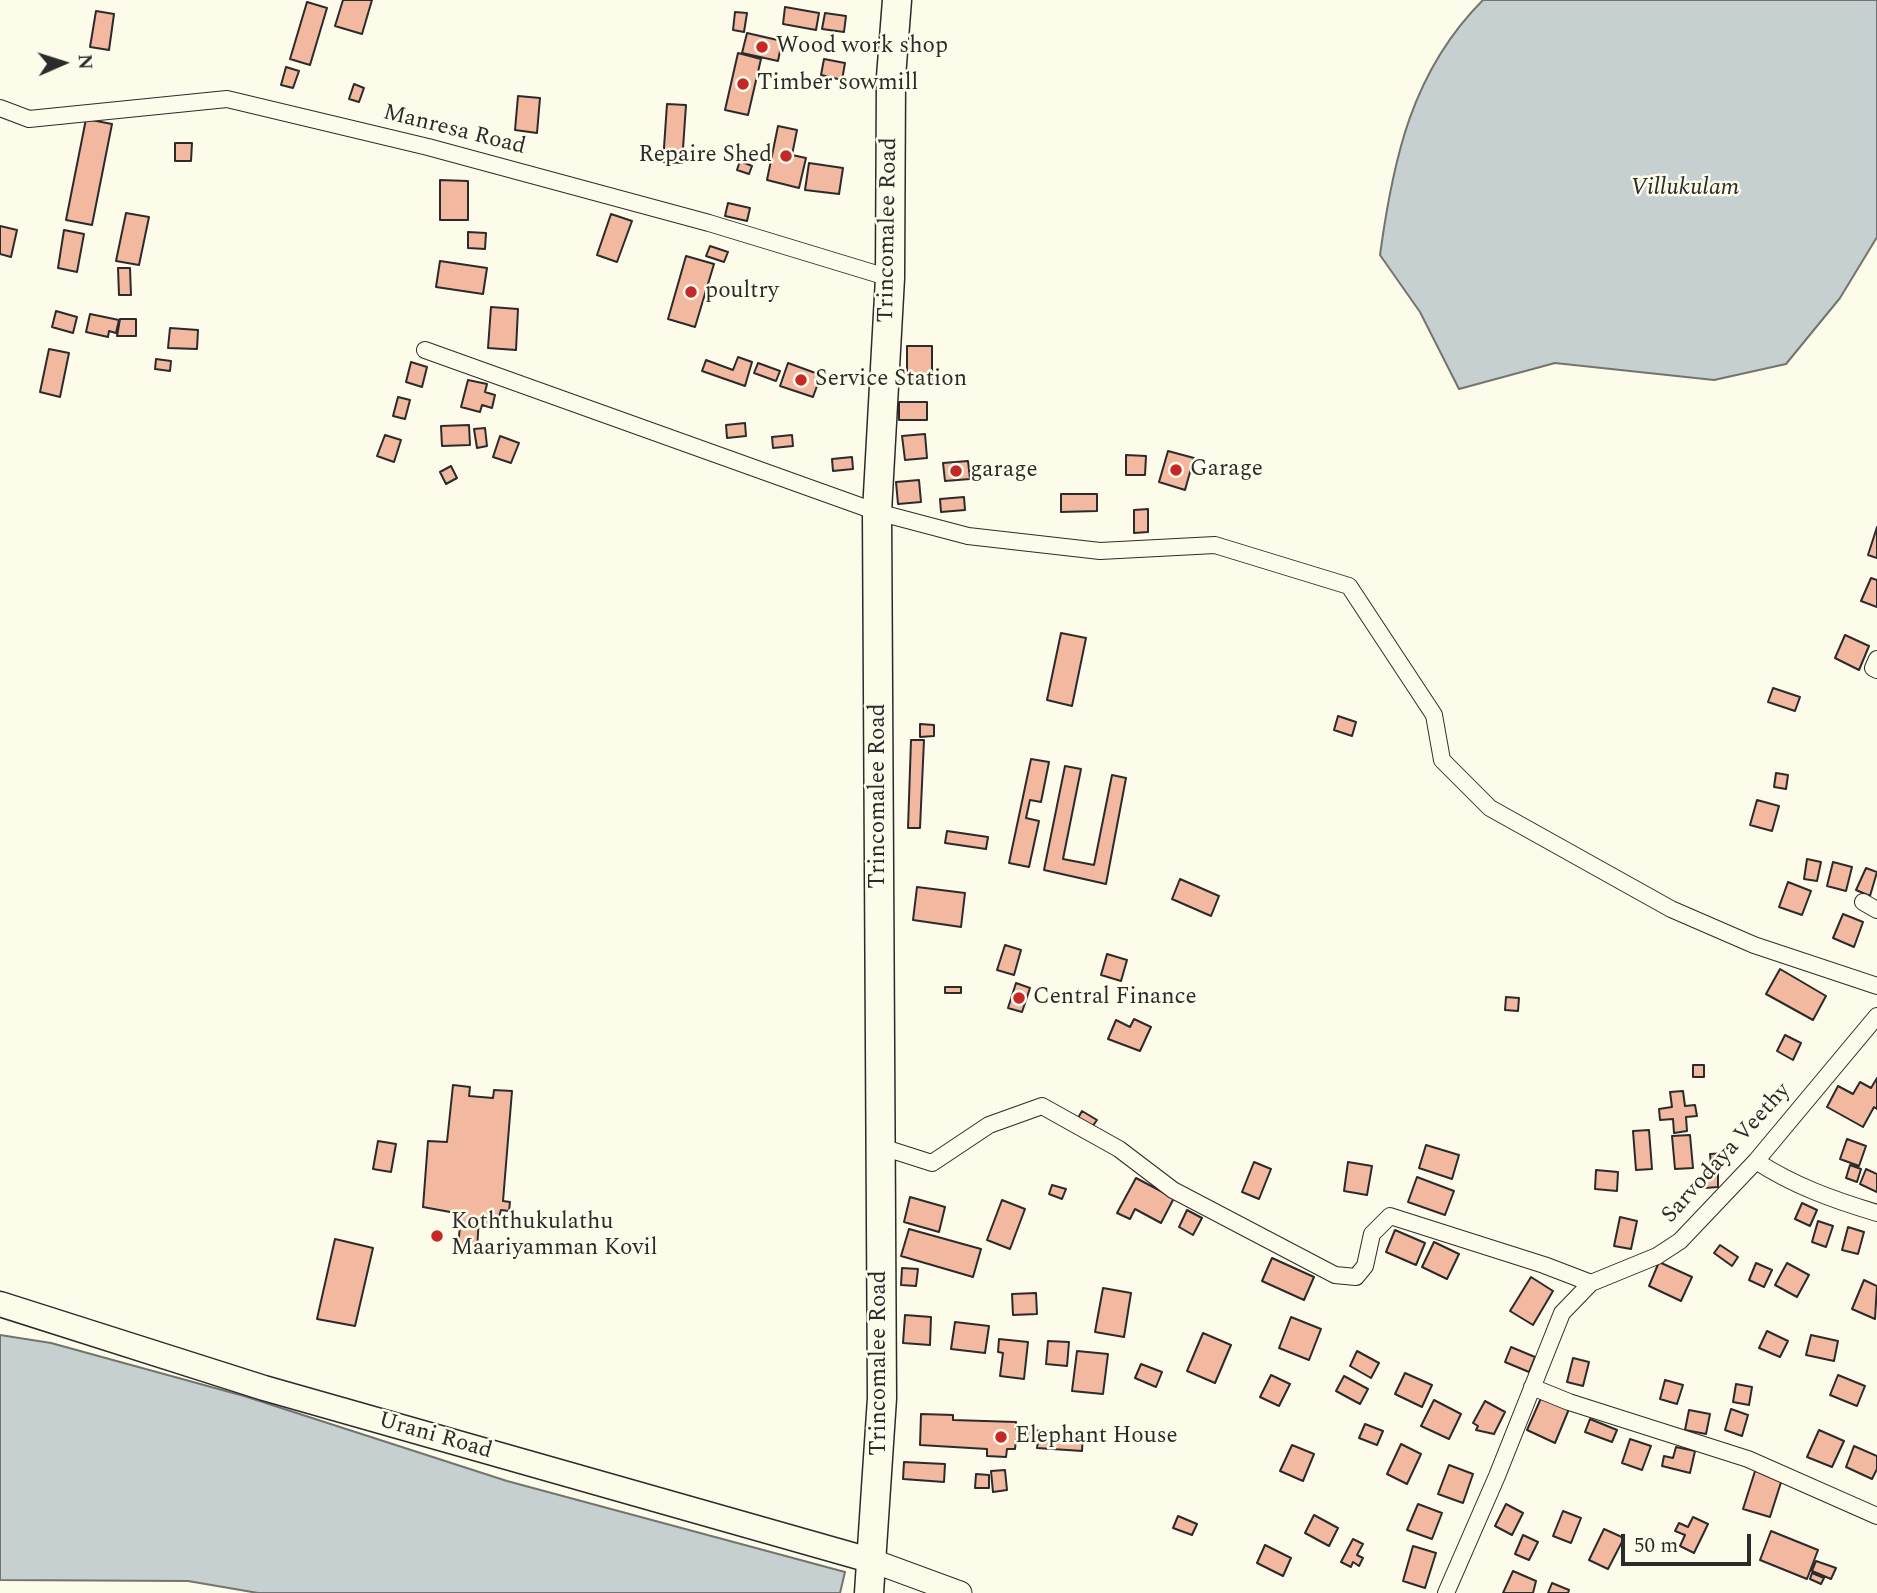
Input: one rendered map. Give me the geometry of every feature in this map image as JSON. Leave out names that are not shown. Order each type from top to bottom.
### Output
[{"type":"highway","name":"Trincomalee Road","points":[[869,1593],[882,1398],[877,512],[890,278],[891,77],[897,0]]},
{"type":"main road","name":"Urani Road","points":[[0,1304],[264,1388],[873,1561]]},
{"type":"main road","points":[[873,1561],[960,1593]]},
{"type":"street","name":"Manresa Road","points":[[0,108],[29,119],[227,99],[428,147],[709,223],[890,278]]},
{"type":"street","points":[[425,350],[877,512],[968,536],[1100,551],[1215,545],[1349,586],[1434,715],[1442,760],[1490,808],[1671,909],[1754,945],[1877,986]]},
{"type":"street","points":[[1877,659],[1873,668],[1877,670]]},
{"type":"street","name":"Sarvodaya Veethy","points":[[1446,1593],[1562,1312],[1591,1283],[1657,1256],[1680,1241],[1756,1161],[1877,1016]]},
{"type":"street","points":[[882,1147],[932,1163],[989,1125],[1042,1106],[1119,1149],[1173,1190],[1335,1275],[1356,1277],[1365,1266],[1372,1234],[1390,1216],[1544,1265],[1591,1283]]},
{"type":"street","points":[[1756,1161],[1783,1179],[1818,1195],[1877,1213]]},
{"type":"street","points":[[1532,1387],[1569,1402],[1748,1460],[1877,1516]]},
{"type":"water","name":"Villukulam","points":[[1483,0],[1877,0],[1877,237],[1840,298],[1786,364],[1714,380],[1555,363],[1459,389],[1420,312],[1380,255],[1392,185],[1410,118],[1439,56],[1459,27]]},
{"type":"water","points":[[0,1335],[51,1343],[244,1396],[507,1481],[845,1572],[840,1593],[258,1593],[188,1581],[0,1580]]},
{"type":"building","points":[[343,0],[372,0],[362,34],[335,26]]},
{"type":"building","points":[[307,2],[327,8],[310,65],[290,59]]},
{"type":"building","points":[[785,7],[819,13],[816,30],[783,24]]},
{"type":"building","points":[[96,11],[114,14],[109,50],[90,47]]},
{"type":"building","points":[[735,12],[747,13],[744,32],[733,30]]},
{"type":"building","points":[[825,13],[846,16],[844,32],[822,29]]},
{"type":"building","name":"Wood work shop","points":[[747,33],[782,41],[778,61],[742,53]]},
{"type":"building","name":"Timber sowmill","points":[[738,53],[761,59],[748,115],[725,110]]},
{"type":"building","points":[[824,59],[845,63],[842,80],[821,75]]},
{"type":"building","points":[[286,67],[299,71],[293,88],[281,85]]},
{"type":"building","points":[[354,84],[364,88],[359,102],[349,99]]},
{"type":"building","points":[[518,96],[540,98],[537,133],[515,130]]},
{"type":"building","points":[[667,104],[686,105],[682,163],[663,162]]},
{"type":"building","points":[[86,119],[112,124],[92,225],[66,220]]},
{"type":"building","name":"Repaire Shed","points":[[778,126],[797,130],[792,155],[806,158],[799,188],[767,180]]},
{"type":"building","points":[[175,143],[192,143],[191,161],[175,161]]},
{"type":"building","points":[[740,161],[752,166],[749,174],[737,170]]},
{"type":"building","points":[[809,163],[843,168],[839,194],[805,190]]},
{"type":"building","points":[[440,180],[468,181],[468,220],[440,220]]},
{"type":"building","points":[[728,203],[750,208],[747,221],[725,216]]},
{"type":"building","points":[[126,213],[149,217],[139,265],[116,261]]},
{"type":"building","points":[[611,214],[632,221],[617,262],[597,255]]},
{"type":"building","points":[[0,226],[17,230],[11,257],[0,254]]},
{"type":"building","points":[[64,230],[84,234],[77,272],[58,268]]},
{"type":"building","points":[[468,232],[486,233],[485,249],[468,248]]},
{"type":"building","points":[[710,246],[728,252],[724,262],[706,256]]},
{"type":"building","name":"poultry","points":[[686,256],[714,264],[695,327],[668,319]]},
{"type":"building","points":[[440,261],[487,268],[483,294],[436,287]]},
{"type":"building","points":[[118,268],[130,268],[131,295],[119,295]]},
{"type":"building","points":[[491,307],[518,309],[516,350],[488,348]]},
{"type":"building","points":[[56,311],[77,317],[73,333],[52,327]]},
{"type":"building","points":[[90,314],[119,320],[116,333],[109,331],[108,337],[86,332]]},
{"type":"building","points":[[120,319],[136,319],[136,336],[117,336]]},
{"type":"building","points":[[170,328],[198,330],[197,349],[168,348]]},
{"type":"building","points":[[907,346],[932,346],[932,383],[907,383]]},
{"type":"building","points":[[49,349],[69,353],[60,397],[40,392]]},
{"type":"building","name":"Service Station","points":[[738,357],[752,362],[745,386],[702,371],[706,360],[733,370]]},
{"type":"building","points":[[156,359],[171,361],[170,371],[155,369]]},
{"type":"building","points":[[411,362],[427,367],[422,387],[406,382]]},
{"type":"building","name":"Service Station","points":[[758,363],[780,371],[776,381],[754,373]]},
{"type":"building","name":"Service Station","points":[[788,363],[821,375],[813,397],[780,386]]},
{"type":"building","points":[[468,380],[487,384],[485,392],[495,395],[492,408],[482,405],[480,412],[461,407]]},
{"type":"building","points":[[398,397],[410,400],[405,419],[393,416]]},
{"type":"building","points":[[899,402],[927,402],[927,420],[899,420]]},
{"type":"building","points":[[745,423],[746,436],[727,438],[726,425]]},
{"type":"building","points":[[469,425],[470,445],[442,446],[441,426]]},
{"type":"building","points":[[485,428],[487,446],[477,448],[474,429]]},
{"type":"building","points":[[925,434],[927,458],[905,460],[902,436]]},
{"type":"building","points":[[385,435],[401,440],[394,462],[377,456]]},
{"type":"building","points":[[792,435],[793,446],[773,448],[772,437]]},
{"type":"building","points":[[500,436],[519,443],[511,463],[493,457]]},
{"type":"building","name":"Garage","points":[[1168,451],[1194,458],[1185,490],[1159,482]]},
{"type":"building","points":[[1126,455],[1146,456],[1145,475],[1126,475]]},
{"type":"building","points":[[852,457],[853,469],[833,471],[832,459]]},
{"type":"building","name":"garage","points":[[968,461],[970,479],[945,481],[943,463]]},
{"type":"building","points":[[451,466],[457,478],[446,484],[440,472]]},
{"type":"building","points":[[919,480],[921,502],[898,504],[896,482]]},
{"type":"building","points":[[1061,494],[1097,494],[1097,511],[1061,512]]},
{"type":"building","points":[[964,497],[965,510],[941,512],[940,499]]},
{"type":"building","points":[[1148,509],[1148,532],[1134,533],[1134,510]]},
{"type":"building","points":[[1877,527],[1877,558],[1868,555]]},
{"type":"building","points":[[1871,578],[1877,580],[1877,607],[1861,601]]},
{"type":"building","points":[[1061,633],[1086,638],[1072,706],[1047,700]]},
{"type":"building","points":[[1845,635],[1869,646],[1859,670],[1835,658]]},
{"type":"building","points":[[1773,688],[1800,697],[1795,711],[1768,702]]},
{"type":"building","points":[[1338,716],[1356,722],[1352,736],[1334,730]]},
{"type":"building","points":[[920,724],[934,725],[934,736],[920,737]]},
{"type":"building","points":[[911,740],[924,740],[920,828],[908,828]]},
{"type":"building","points":[[1031,759],[1049,762],[1041,802],[1030,800],[1026,818],[1039,821],[1029,867],[1009,863]]},
{"type":"building","points":[[1065,766],[1081,769],[1063,859],[1094,865],[1112,775],[1126,778],[1106,884],[1044,870]]},
{"type":"building","points":[[1776,773],[1788,775],[1786,789],[1774,787]]},
{"type":"building","points":[[1757,800],[1779,806],[1772,831],[1750,825]]},
{"type":"building","points":[[947,831],[988,837],[986,849],[945,843]]},
{"type":"building","points":[[1807,859],[1821,862],[1817,881],[1804,879]]},
{"type":"building","points":[[1833,862],[1852,867],[1846,891],[1827,886]]},
{"type":"building","points":[[1866,868],[1877,872],[1870,896],[1856,890]]},
{"type":"building","points":[[1180,879],[1219,896],[1211,916],[1172,899]]},
{"type":"building","points":[[1788,882],[1811,891],[1802,915],[1779,907]]},
{"type":"building","points":[[917,887],[965,893],[961,927],[913,920]]},
{"type":"building","points":[[1843,914],[1863,922],[1854,947],[1833,938]]},
{"type":"building","points":[[1005,945],[1021,950],[1014,975],[997,970]]},
{"type":"building","points":[[1107,954],[1127,960],[1121,981],[1101,975]]},
{"type":"building","points":[[1780,969],[1826,996],[1813,1020],[1766,994]]},
{"type":"building","name":"Central Finance","points":[[1016,983],[1030,988],[1022,1012],[1008,1008]]},
{"type":"building","points":[[945,987],[961,987],[961,993],[945,993]]},
{"type":"building","points":[[1506,997],[1519,998],[1518,1011],[1505,1010]]},
{"type":"building","points":[[1134,1019],[1151,1027],[1140,1051],[1108,1039],[1116,1020],[1130,1027]]},
{"type":"building","points":[[1785,1035],[1801,1043],[1793,1060],[1777,1051]]},
{"type":"building","points":[[1693,1065],[1704,1065],[1704,1077],[1693,1077]]},
{"type":"building","points":[[1877,1078],[1877,1109],[1874,1107],[1863,1127],[1827,1107],[1838,1086],[1853,1094],[1860,1082],[1871,1088]]},
{"type":"building","points":[[453,1085],[470,1087],[469,1096],[493,1098],[494,1090],[512,1091],[503,1201],[510,1202],[509,1211],[501,1210],[496,1226],[484,1225],[484,1217],[479,1217],[477,1250],[458,1248],[461,1214],[423,1207],[428,1141],[447,1142]]},
{"type":"building","points":[[1683,1091],[1685,1106],[1695,1105],[1697,1116],[1686,1117],[1687,1131],[1674,1133],[1673,1119],[1660,1120],[1659,1109],[1672,1107],[1670,1092]]},
{"type":"building","points":[[1082,1111],[1097,1120],[1092,1127],[1078,1118]]},
{"type":"building","points":[[1649,1130],[1652,1169],[1636,1170],[1633,1131]]},
{"type":"building","points":[[1690,1135],[1693,1168],[1675,1169],[1672,1136]]},
{"type":"building","points":[[1847,1139],[1866,1146],[1859,1166],[1840,1159]]},
{"type":"building","points":[[378,1141],[396,1144],[391,1172],[373,1169]]},
{"type":"building","points":[[1426,1145],[1459,1155],[1452,1179],[1419,1168]]},
{"type":"building","points":[[1726,1153],[1727,1164],[1711,1165],[1710,1154]]},
{"type":"building","points":[[1254,1162],[1271,1169],[1259,1199],[1242,1192]]},
{"type":"building","points":[[1348,1162],[1372,1166],[1367,1195],[1344,1191]]},
{"type":"building","points":[[1850,1165],[1861,1169],[1857,1182],[1846,1178]]},
{"type":"building","points":[[1866,1169],[1877,1174],[1877,1192],[1860,1184]]},
{"type":"building","points":[[1596,1170],[1618,1172],[1617,1191],[1595,1189]]},
{"type":"building","points":[[1718,1173],[1718,1187],[1705,1188],[1704,1174]]},
{"type":"building","points":[[1417,1177],[1454,1191],[1445,1215],[1408,1202]]},
{"type":"building","points":[[1136,1178],[1174,1198],[1161,1223],[1135,1209],[1130,1219],[1117,1213]]},
{"type":"building","points":[[1052,1185],[1066,1189],[1062,1199],[1049,1194]]},
{"type":"building","points":[[910,1197],[945,1207],[939,1232],[904,1222]]},
{"type":"building","points":[[1002,1200],[1025,1209],[1010,1249],[987,1240]]},
{"type":"building","points":[[1802,1203],[1817,1210],[1810,1226],[1795,1219]]},
{"type":"building","points":[[1187,1210],[1202,1218],[1193,1235],[1179,1227]]},
{"type":"building","points":[[1620,1217],[1637,1221],[1631,1249],[1614,1246]]},
{"type":"building","points":[[1818,1221],[1833,1226],[1826,1247],[1812,1242]]},
{"type":"building","points":[[1848,1227],[1864,1232],[1858,1254],[1842,1250]]},
{"type":"building","points":[[909,1229],[981,1249],[973,1277],[901,1256]]},
{"type":"building","points":[[1395,1230],[1425,1243],[1416,1265],[1386,1252]]},
{"type":"building","points":[[335,1239],[373,1248],[355,1326],[317,1319]]},
{"type":"building","points":[[1434,1242],[1459,1254],[1447,1279],[1422,1267]]},
{"type":"building","points":[[1720,1245],[1738,1257],[1732,1266],[1714,1253]]},
{"type":"building","points":[[1272,1258],[1314,1277],[1304,1300],[1262,1281]]},
{"type":"building","points":[[1659,1262],[1692,1277],[1681,1301],[1649,1286]]},
{"type":"building","points":[[1756,1263],[1772,1270],[1764,1287],[1749,1280]]},
{"type":"building","points":[[1787,1263],[1809,1275],[1797,1297],[1775,1285]]},
{"type":"building","points":[[902,1268],[918,1269],[916,1286],[901,1285]]},
{"type":"building","points":[[1531,1277],[1553,1291],[1533,1325],[1510,1311]]},
{"type":"building","points":[[1864,1280],[1877,1286],[1875,1319],[1852,1309]]},
{"type":"building","points":[[1103,1288],[1131,1293],[1124,1337],[1095,1332]]},
{"type":"building","points":[[1036,1293],[1037,1314],[1013,1315],[1012,1294]]},
{"type":"building","points":[[905,1315],[931,1317],[930,1345],[903,1343]]},
{"type":"building","points":[[1291,1317],[1321,1329],[1309,1360],[1279,1348]]},
{"type":"building","points":[[955,1322],[989,1326],[985,1353],[951,1349]]},
{"type":"building","points":[[1767,1331],[1788,1341],[1780,1357],[1759,1348]]},
{"type":"building","points":[[1203,1333],[1231,1345],[1215,1383],[1187,1371]]},
{"type":"building","points":[[1811,1335],[1838,1341],[1834,1361],[1806,1355]]},
{"type":"building","points":[[999,1339],[1028,1342],[1024,1379],[1000,1376],[1003,1353],[998,1352]]},
{"type":"building","points":[[1048,1341],[1069,1342],[1067,1366],[1046,1364]]},
{"type":"building","points":[[1511,1347],[1535,1357],[1529,1372],[1505,1362]]},
{"type":"building","points":[[1077,1351],[1108,1354],[1103,1394],[1072,1391]]},
{"type":"building","points":[[1357,1351],[1379,1363],[1371,1378],[1350,1366]]},
{"type":"building","points":[[1573,1358],[1589,1362],[1583,1386],[1567,1382]]},
{"type":"building","points":[[1141,1364],[1162,1372],[1156,1387],[1135,1378]]},
{"type":"building","points":[[1405,1373],[1432,1385],[1422,1407],[1395,1394]]},
{"type":"building","points":[[1271,1375],[1290,1384],[1279,1406],[1260,1397]]},
{"type":"building","points":[[1838,1375],[1865,1386],[1857,1406],[1830,1395]]},
{"type":"building","points":[[1344,1376],[1368,1389],[1360,1404],[1336,1391]]},
{"type":"building","points":[[1665,1380],[1683,1385],[1677,1404],[1660,1399]]},
{"type":"building","points":[[1736,1384],[1752,1387],[1749,1405],[1733,1402]]},
{"type":"building","points":[[1542,1396],[1569,1409],[1555,1443],[1527,1430]]},
{"type":"building","points":[[1434,1400],[1461,1414],[1449,1439],[1421,1426]]},
{"type":"building","points":[[1485,1401],[1505,1412],[1494,1434],[1476,1430],[1478,1426],[1473,1423]]},
{"type":"building","points":[[1731,1409],[1748,1415],[1742,1436],[1725,1430]]},
{"type":"building","points":[[1689,1410],[1710,1414],[1706,1434],[1685,1430]]},
{"type":"building","name":"Elephant House","points":[[921,1414],[953,1415],[953,1420],[1016,1422],[1016,1429],[1083,1434],[1082,1451],[1037,1448],[1038,1441],[1016,1440],[1015,1449],[1007,1449],[1006,1457],[987,1456],[987,1449],[920,1445]]},
{"type":"building","points":[[1590,1419],[1617,1430],[1612,1442],[1585,1432]]},
{"type":"building","points":[[1365,1424],[1383,1431],[1377,1445],[1359,1438]]},
{"type":"building","points":[[1819,1430],[1844,1441],[1832,1467],[1807,1457]]},
{"type":"building","points":[[1630,1439],[1651,1446],[1642,1470],[1622,1463]]},
{"type":"building","points":[[1401,1444],[1421,1454],[1407,1484],[1387,1474]]},
{"type":"building","points":[[1292,1445],[1314,1454],[1303,1481],[1280,1471]]},
{"type":"building","points":[[1854,1446],[1877,1456],[1877,1469],[1872,1479],[1846,1467]]},
{"type":"building","points":[[1676,1447],[1695,1451],[1690,1473],[1662,1466],[1664,1456],[1673,1458]]},
{"type":"building","points":[[904,1462],[945,1464],[944,1482],[903,1479]]},
{"type":"building","points":[[1449,1465],[1473,1474],[1463,1503],[1438,1494]]},
{"type":"building","points":[[1756,1468],[1783,1476],[1770,1517],[1743,1509]]},
{"type":"building","points":[[1005,1470],[1007,1490],[993,1492],[991,1471]]},
{"type":"building","points":[[976,1474],[989,1475],[989,1488],[975,1488]]},
{"type":"building","points":[[1418,1504],[1442,1513],[1432,1539],[1407,1530]]},
{"type":"building","points":[[1506,1504],[1523,1513],[1512,1535],[1495,1526]]},
{"type":"building","points":[[1563,1511],[1581,1518],[1571,1543],[1553,1536]]},
{"type":"building","points":[[1314,1515],[1338,1528],[1329,1546],[1305,1533]]},
{"type":"building","points":[[1178,1516],[1197,1524],[1192,1535],[1173,1528]]},
{"type":"building","points":[[1693,1517],[1708,1524],[1694,1553],[1680,1546],[1685,1535],[1675,1531],[1679,1523],[1688,1527]]},
{"type":"building","points":[[1604,1529],[1624,1538],[1608,1569],[1589,1560]]},
{"type":"building","points":[[1771,1531],[1818,1550],[1807,1579],[1760,1560]]},
{"type":"building","points":[[1523,1535],[1538,1542],[1529,1560],[1515,1554]]},
{"type":"building","points":[[1353,1539],[1363,1544],[1357,1555],[1363,1558],[1359,1566],[1353,1562],[1351,1567],[1341,1562]]},
{"type":"building","points":[[1265,1545],[1291,1558],[1283,1576],[1257,1563]]},
{"type":"building","points":[[1413,1546],[1436,1553],[1425,1588],[1403,1581]]},
{"type":"building","points":[[1816,1561],[1836,1568],[1831,1579],[1812,1571]]},
{"type":"building","points":[[1513,1571],[1536,1581],[1533,1593],[1503,1593]]},
{"type":"building","points":[[1812,1573],[1824,1578],[1821,1584],[1810,1579]]},
{"type":"building","points":[[1552,1583],[1569,1590],[1568,1593],[1548,1593]]},
{"type":"place","name":"Wood work shop","points":[[762,47]]},
{"type":"place","name":"Timber sowmill","points":[[743,84]]},
{"type":"place","name":"Repaire Shed","points":[[786,156]]},
{"type":"place","name":"poultry","points":[[691,292]]},
{"type":"place","name":"Service Station","points":[[801,380]]},
{"type":"place","name":"Garage","points":[[1176,470]]},
{"type":"place","name":"garage","points":[[956,471]]},
{"type":"place","name":"Central Finance","points":[[1019,998]]},
{"type":"place","name":"Koththukulathu Maariyamman Kovil","points":[[437,1236]]},
{"type":"place","name":"Elephant House","points":[[1001,1437]]}]
